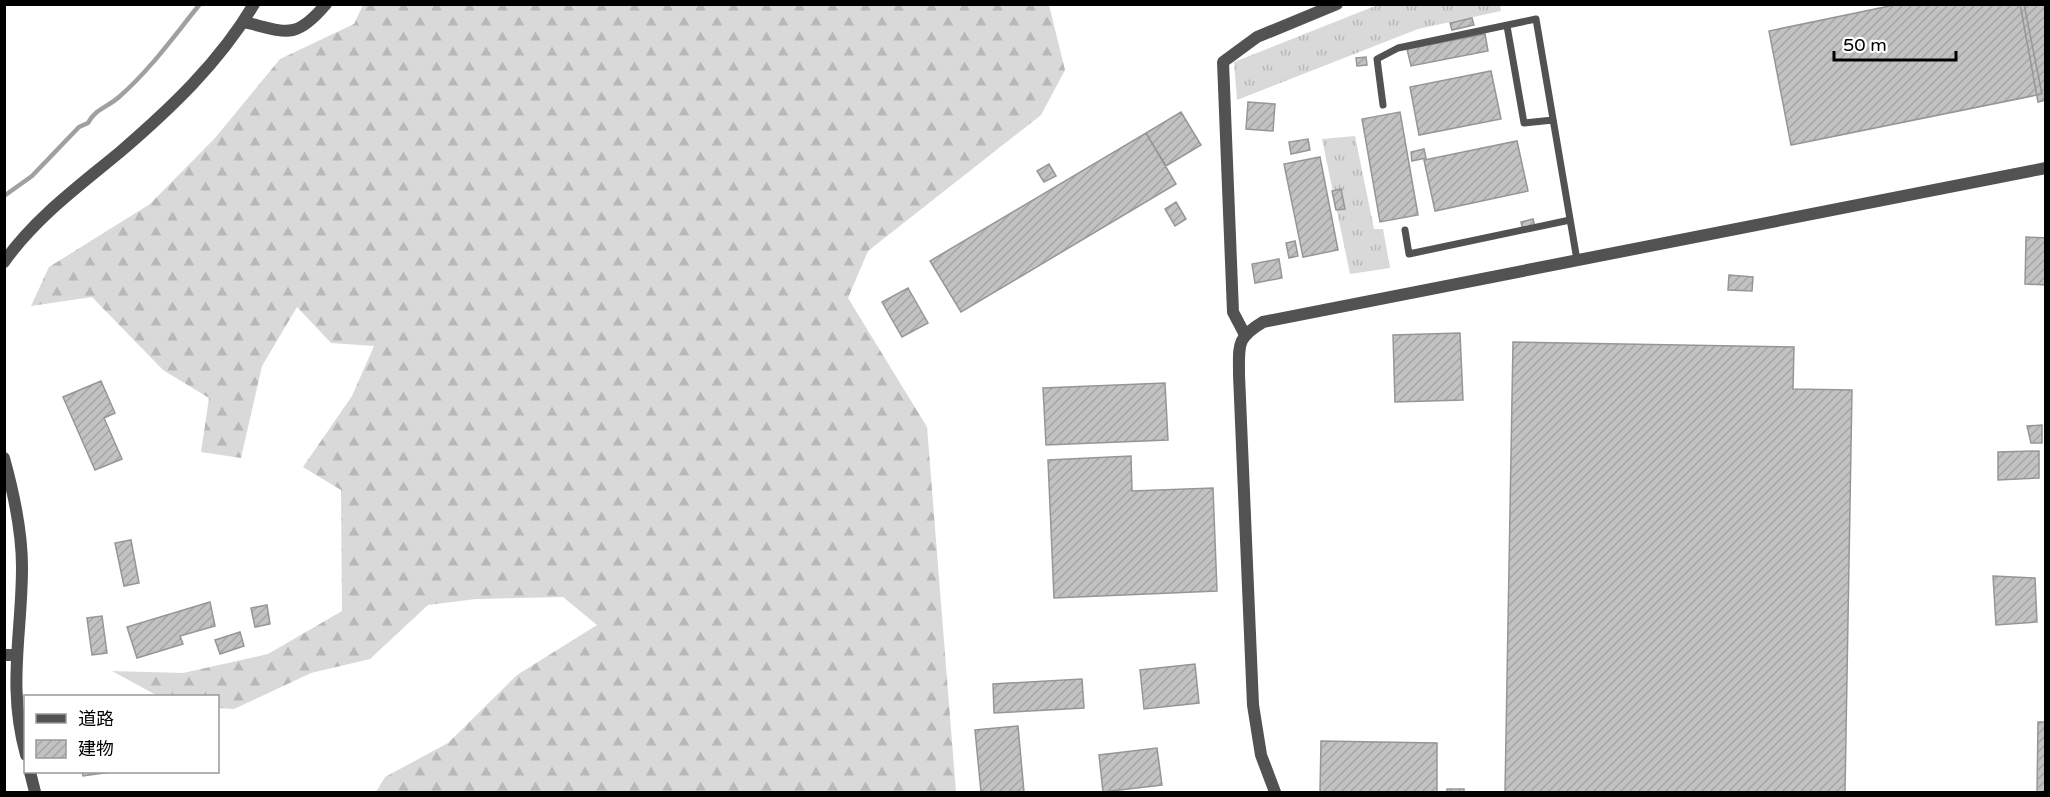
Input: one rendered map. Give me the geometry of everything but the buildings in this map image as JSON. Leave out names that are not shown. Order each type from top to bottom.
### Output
[{"type":"street","points":[[4,262],[19,242],[47,214],[194,83],[244,22],[254,4]]},
{"type":"street","points":[[244,22],[289,33],[310,23],[326,4]]},
{"type":"street","points":[[1244,333],[1233,312],[1223,62],[1257,37],[1337,4]]},
{"type":"street","points":[[1275,792],[1261,755],[1253,705],[1239,375],[1239,347],[1244,333],[1263,322],[2046,168]]},
{"type":"street","points":[[4,458],[15,504],[21,549],[21,589],[10,655],[24,744]]},
{"type":"street","points":[[30,773],[35,792]]},
{"type":"lane","points":[[1383,105],[1377,59],[1398,48],[1536,20],[1577,260]]},
{"type":"lane","points":[[1507,26],[1524,123],[1553,120]]},
{"type":"lane","points":[[1405,230],[1409,254],[1570,220]]},
{"type":"green space","points":[[1380,4],[1500,5],[1501,11],[1418,29],[1237,100],[1234,62]]},
{"type":"green space","points":[[363,5],[1049,5],[1065,70],[1041,115],[868,251],[848,298],[927,427],[956,792],[376,792],[385,777],[448,743],[517,675],[597,625],[563,597],[476,599],[428,605],[370,659],[311,673],[234,709],[219,708],[219,695],[156,695],[112,671],[183,673],[268,654],[342,611],[341,490],[303,467],[352,396],[374,346],[331,343],[297,307],[262,366],[241,458],[201,452],[209,398],[163,370],[92,297],[31,306],[49,267],[150,204],[215,138],[280,59],[354,24]]},
{"type":"green space","points":[[1355,136],[1374,229],[1383,229],[1390,268],[1350,274],[1322,139]]},
{"type":"waterway","points":[[4,196],[32,176],[79,127],[88,123],[94,114],[130,87],[200,4]]}]
